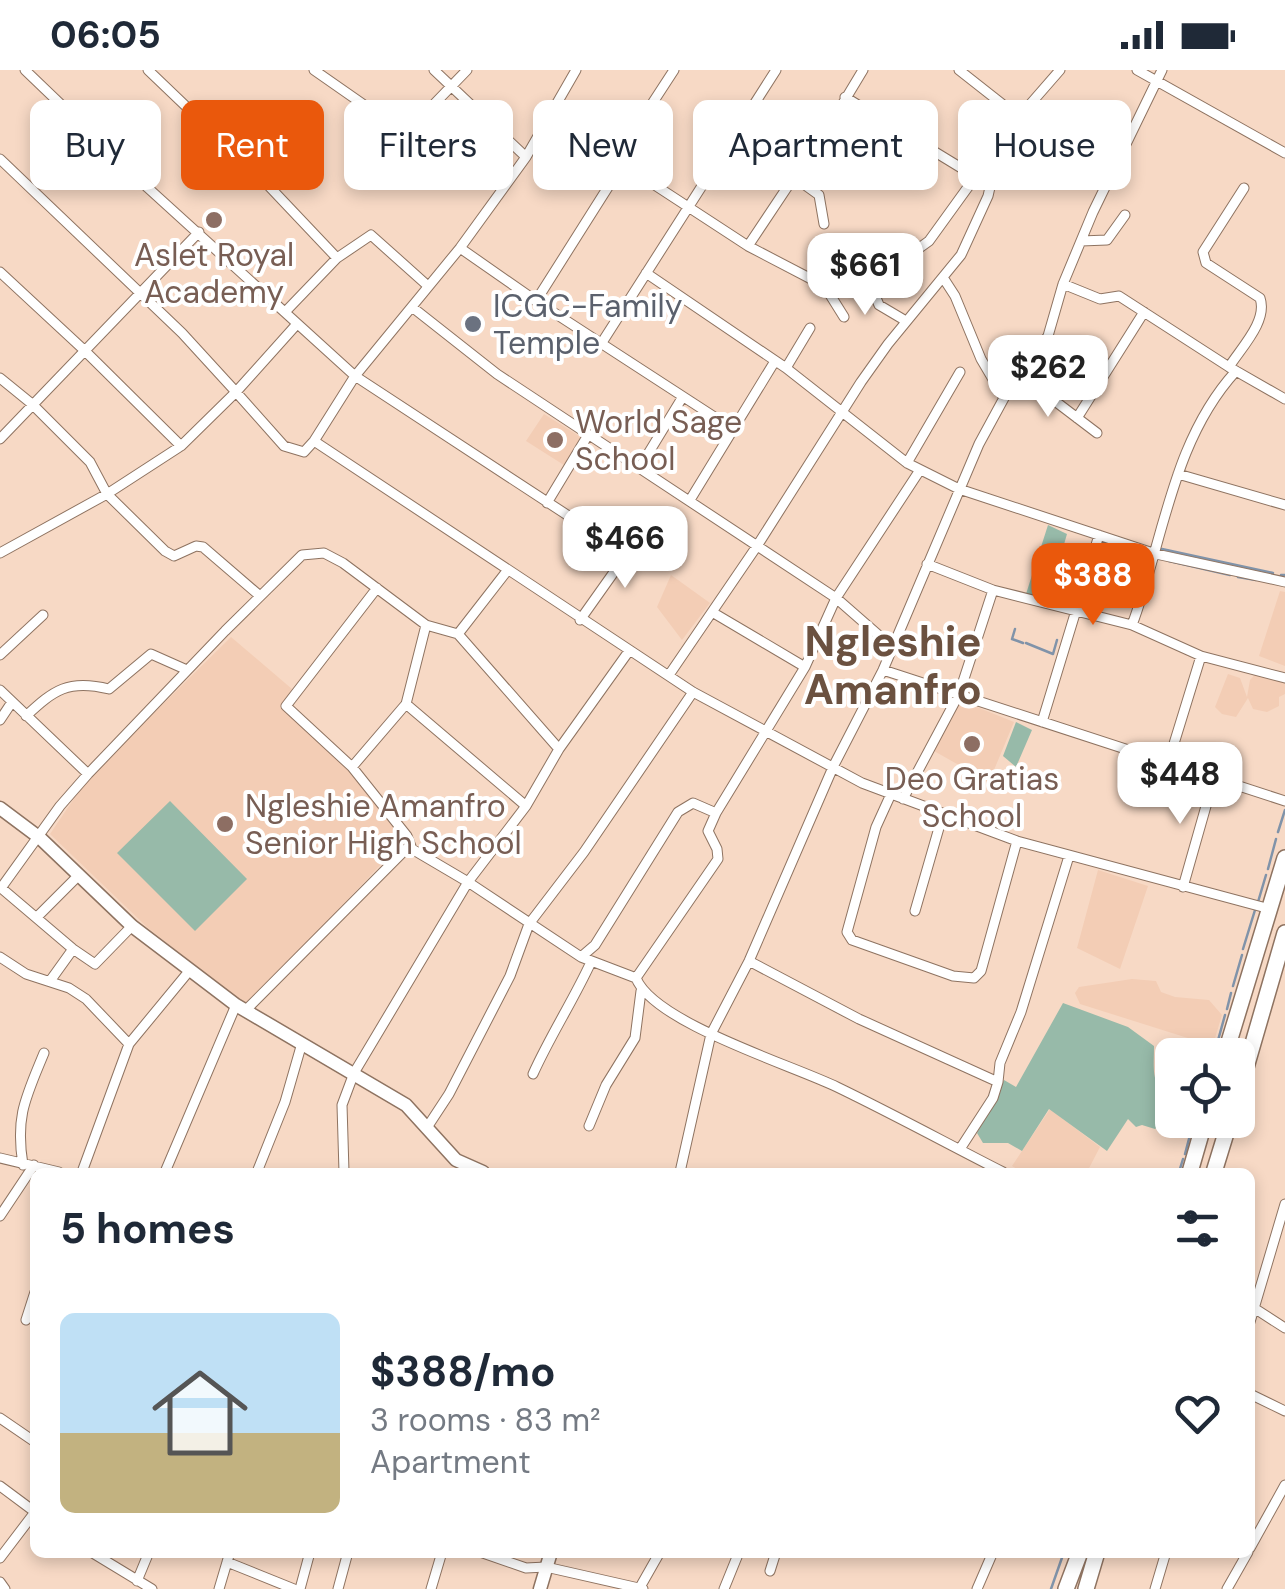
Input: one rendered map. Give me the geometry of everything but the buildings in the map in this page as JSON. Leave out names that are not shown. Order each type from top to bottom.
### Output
[{"type":"highway","points":[[1230,1038],[1285,858]]},
{"type":"highway","points":[[1255,1038],[1285,934]]},
{"type":"highway","points":[[1191,1168],[1200,1138]]},
{"type":"highway","points":[[1215,1168],[1224,1138]]},
{"type":"highway","points":[[1066,1589],[1078,1558]]},
{"type":"highway","points":[[1086,1589],[1095,1558]]},
{"type":"street","points":[[25,70],[355,376],[619,549],[619,564],[580,620]]},
{"type":"street","points":[[148,70],[337,258]]},
{"type":"street","points":[[314,70],[377,114],[409,130],[467,70]]},
{"type":"street","points":[[434,70],[526,157]]},
{"type":"street","points":[[559,100],[576,70]]},
{"type":"street","points":[[656,100],[674,70]]},
{"type":"street","points":[[601,344],[776,70]]},
{"type":"street","points":[[843,100],[863,70]]},
{"type":"street","points":[[959,70],[997,100]]},
{"type":"street","points":[[1035,100],[1060,70]]},
{"type":"street","points":[[1137,70],[1285,152]]},
{"type":"street","points":[[681,1168],[710,1034],[749,961],[834,765],[883,670],[959,489],[1004,398],[1048,336],[1081,241],[1162,70]]},
{"type":"street","points":[[845,97],[958,166]]},
{"type":"street","points":[[0,158],[182,333],[284,446],[304,452],[355,376],[460,248],[533,145]]},
{"type":"street","points":[[1132,626],[1189,441],[1259,320],[1263,306],[1260,298],[1206,263],[1203,252],[1244,188]]},
{"type":"street","points":[[536,302],[602,190]]},
{"type":"street","points":[[663,190],[748,246],[824,285],[844,317]]},
{"type":"street","points":[[748,246],[785,190]]},
{"type":"street","points":[[812,190],[819,195],[824,224]]},
{"type":"street","points":[[824,285],[868,279],[893,267],[929,241],[966,190]]},
{"type":"street","points":[[668,675],[842,412],[906,321],[961,255],[989,190]]},
{"type":"street","points":[[1081,241],[1107,240],[1125,214]]},
{"type":"street","points":[[0,439],[198,232]]},
{"type":"street","points":[[286,311],[337,258],[372,235],[428,286]]},
{"type":"street","points":[[460,248],[536,302],[734,429]]},
{"type":"street","points":[[0,272],[180,446]]},
{"type":"street","points":[[646,274],[786,368],[907,463],[959,489],[1156,554],[1285,582]]},
{"type":"street","points":[[868,279],[880,305],[906,321]]},
{"type":"street","points":[[944,279],[1004,398]]},
{"type":"street","points":[[1063,284],[1100,299],[1120,296],[1285,399]]},
{"type":"street","points":[[412,307],[497,374],[836,598],[892,647]]},
{"type":"street","points":[[1077,418],[1144,312]]},
{"type":"street","points":[[0,553],[107,494],[180,446],[236,392],[297,324]]},
{"type":"street","points":[[786,368],[810,328]]},
{"type":"street","points":[[690,500],[775,361]]},
{"type":"street","points":[[907,463],[960,372]]},
{"type":"street","points":[[1022,376],[1097,434]]},
{"type":"street","points":[[0,378],[90,462],[107,494],[164,551],[174,556],[202,547],[260,596]]},
{"type":"street","points":[[640,467],[682,398]]},
{"type":"street","points":[[548,503],[588,436]]},
{"type":"street","points":[[314,441],[693,692],[862,783],[1016,841],[1270,909]]},
{"type":"street","points":[[636,978],[718,859],[708,832],[716,813],[805,667],[836,598],[920,470]]},
{"type":"street","points":[[1178,474],[1285,505]]},
{"type":"street","points":[[1042,722],[1099,535]]},
{"type":"street","points":[[132,926],[95,964],[0,887],[88,774],[302,556],[324,553],[426,625],[458,634],[559,750]]},
{"type":"street","points":[[927,564],[993,590],[1132,626],[1201,656],[1285,678]]},
{"type":"street","points":[[458,634],[507,571]]},
{"type":"street","points":[[377,588],[286,706],[352,767],[412,849]]},
{"type":"street","points":[[903,799],[959,694],[993,590]]},
{"type":"street","points":[[712,612],[805,667]]},
{"type":"street","points":[[0,655],[43,615]]},
{"type":"street","points":[[352,767],[406,704],[426,625]]},
{"type":"street","points":[[344,1168],[342,1105],[354,1073],[468,882],[526,806],[559,750],[629,651]]},
{"type":"street","points":[[26,716],[56,689],[94,685],[109,689],[150,654],[187,670]]},
{"type":"street","points":[[1168,763],[1201,656]]},
{"type":"street","points":[[883,670],[1285,801]]},
{"type":"street","points":[[0,690],[88,774]]},
{"type":"street","points":[[428,1126],[449,1094],[510,976],[528,924],[584,852],[693,692]]},
{"type":"street","points":[[0,720],[12,702]]},
{"type":"street","points":[[406,704],[526,806]]},
{"type":"street","points":[[1183,887],[1214,778]]},
{"type":"street","points":[[892,794],[874,835],[851,916],[847,932],[852,940],[953,976],[974,978],[984,959],[1016,841]]},
{"type":"street","points":[[534,1074],[549,1039],[569,1010],[586,960],[678,812],[692,803],[716,813]]},
{"type":"street","points":[[0,808],[40,838],[132,926],[190,970],[241,1007],[406,1105],[428,1126],[454,1166]]},
{"type":"street","points":[[915,911],[943,814]]},
{"type":"street","points":[[167,1168],[241,1007],[406,849],[468,882],[586,960],[636,978],[641,991],[635,1038],[606,1085],[589,1126]]},
{"type":"street","points":[[960,1149],[993,1098],[1000,1063],[1018,1023],[1070,856]]},
{"type":"street","points":[[37,918],[78,876]]},
{"type":"street","points":[[50,981],[74,949]]},
{"type":"street","points":[[0,957],[26,974],[86,999],[129,1044]]},
{"type":"street","points":[[749,961],[858,1019],[998,1082]]},
{"type":"street","points":[[83,1168],[129,1044],[190,970]]},
{"type":"street","points":[[641,991],[710,1034],[839,1088],[994,1168]]},
{"type":"street","points":[[260,1168],[302,1043]]},
{"type":"street","points":[[0,1216],[28,1165],[19,1138],[20,1114],[44,1053]]},
{"type":"street","points":[[0,1158],[41,1168]]},
{"type":"street","points":[[971,1168],[977,1159]]},
{"type":"street","points":[[1255,1304],[1285,1204]]},
{"type":"street","points":[[1274,1238],[1285,1245]]},
{"type":"street","points":[[26,1320],[30,1308]]},
{"type":"street","points":[[1255,1309],[1285,1328]]},
{"type":"street","points":[[1255,1396],[1285,1411]]},
{"type":"street","points":[[0,1418],[30,1434]]},
{"type":"street","points":[[1255,1539],[1285,1484]]},
{"type":"street","points":[[0,1486],[30,1508]]},
{"type":"street","points":[[0,1558],[30,1519]]},
{"type":"street","points":[[101,1558],[152,1589]]},
{"type":"street","points":[[137,1580],[147,1558]]},
{"type":"street","points":[[218,1589],[228,1558]]},
{"type":"street","points":[[230,1558],[297,1589],[308,1558]]},
{"type":"street","points":[[338,1589],[346,1558]]},
{"type":"street","points":[[431,1589],[440,1558]]},
{"type":"street","points":[[497,1558],[526,1568],[549,1560],[640,1589],[657,1558]]},
{"type":"street","points":[[724,1589],[736,1558]]},
{"type":"street","points":[[770,1571],[774,1558]]},
{"type":"street","points":[[977,1589],[990,1558]]},
{"type":"street","points":[[1156,1589],[1164,1558]]},
{"type":"street","points":[[1227,1589],[1244,1558]]},
{"type":"street","points":[[540,1589],[549,1560]]},
{"type":"street","points":[[0,1582],[4,1589]]},
{"type":"shaded area","name":"World Sage School","points":[[544,414],[584,439],[567,467],[526,441]]},
{"type":"shaded area","points":[[671,575],[710,603],[682,640],[657,607]]},
{"type":"shaded area","points":[[1280,591],[1285,592],[1285,666],[1259,656]]},
{"type":"shaded area","name":"Ngleshie Amanfro Senior High School","points":[[231,637],[292,689],[283,704],[327,741],[405,839],[247,1006],[148,928],[50,834],[88,778]]},
{"type":"shaded area","points":[[1258,671],[1285,679],[1285,694],[1279,697],[1279,706],[1267,712],[1253,709],[1248,698],[1236,717],[1222,714],[1215,707],[1228,674],[1240,678],[1247,697],[1250,680]]},
{"type":"shaded area","name":"Deo Gratias School","points":[[967,703],[1014,722],[989,782],[934,751],[959,704]]},
{"type":"shaded area","points":[[1098,870],[1148,886],[1120,969],[1077,948]]},
{"type":"shaded area","points":[[1132,979],[1156,981],[1161,992],[1209,1000],[1222,1015],[1215,1038],[1188,1038],[1080,1004],[1075,993],[1079,987]]},
{"type":"shaded area","points":[[1050,1109],[1100,1147],[1089,1168],[1012,1166]]},
{"type":"green space","points":[[1048,525],[1067,534],[1058,565],[1083,572],[1073,608],[1026,594]]},
{"type":"green space","points":[[1016,722],[1032,730],[1016,767],[1003,756]]},
{"type":"green space","points":[[170,801],[247,879],[195,931],[117,853]]},
{"type":"green space","points":[[1063,1003],[1128,1027],[1154,1046],[1155,1129],[1136,1127],[1128,1119],[1107,1151],[1049,1109],[1022,1151],[1008,1143],[983,1143],[977,1133],[1004,1080],[1016,1087]]},
{"type":"waterway","points":[[1162,549],[1273,573]]},
{"type":"waterway","points":[[1169,561],[1230,575]]},
{"type":"waterway","points":[[1238,577],[1256,580]]},
{"type":"waterway","points":[[1015,629],[1012,639],[1023,643]]},
{"type":"waterway","points":[[1026,643],[1053,654],[1057,640]]},
{"type":"waterway","points":[[1278,832],[1285,810]]},
{"type":"waterway","points":[[1268,869],[1276,839]]},
{"type":"waterway","points":[[1258,902],[1266,875]]},
{"type":"waterway","points":[[1243,949],[1255,910]]},
{"type":"waterway","points":[[1233,986],[1242,955]]},
{"type":"waterway","points":[[1227,1009],[1231,993]]},
{"type":"waterway","points":[[1219,1038],[1225,1015]]},
{"type":"waterway","points":[[1185,1154],[1189,1138]]},
{"type":"waterway","points":[[1180,1168],[1183,1159]]},
{"type":"waterway","points":[[1051,1589],[1062,1558]]},
{"type":"place","name":"Aslet Royal Academy","points":[[214,220]]},
{"type":"place","name":"ICGC-Family Temple","points":[[473,324]]},
{"type":"place","name":"World Sage School","points":[[555,440]]},
{"type":"place","name":"Deo Gratias School","points":[[972,744]]},
{"type":"place","name":"Ngleshie Amanfro Senior High School","points":[[225,824]]},
{"type":"district","name":"Ngleshie Amanfro","points":[[893,665]]}]
